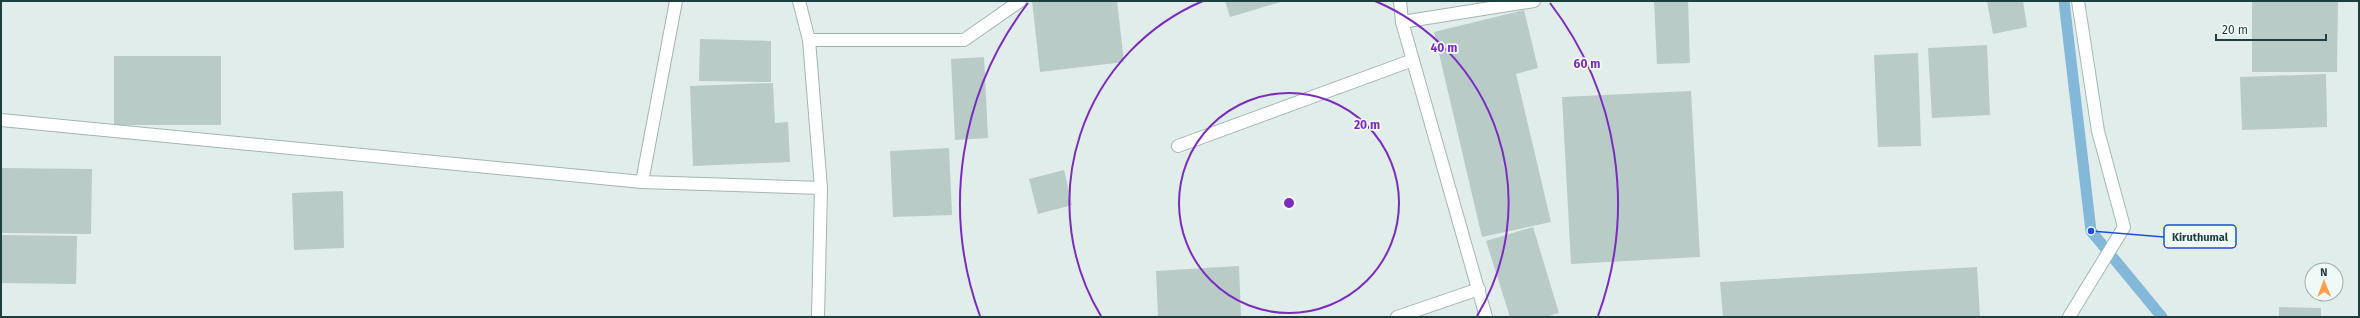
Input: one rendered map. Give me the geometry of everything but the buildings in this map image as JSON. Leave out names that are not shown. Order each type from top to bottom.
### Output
[{"type":"street","points":[[642,182],[676,1]]},
{"type":"street","points":[[799,1],[809,40],[821,188],[818,317]]},
{"type":"street","points":[[809,40],[964,40],[1020,1]]},
{"type":"street","points":[[1400,1],[1402,22],[1486,317]]},
{"type":"street","points":[[1402,22],[1534,1]]},
{"type":"street","points":[[2069,317],[2124,227],[2098,131],[2078,1]]},
{"type":"street","points":[[1178,146],[1413,60]]},
{"type":"street","points":[[1,120],[642,182],[821,188]]},
{"type":"street","points":[[1398,317],[1479,289]]},
{"type":"waterway","points":[[2064,1],[2091,231],[2162,317]]},
{"type":"place","name":"Kiruthumal","points":[[2091,231]]}]
